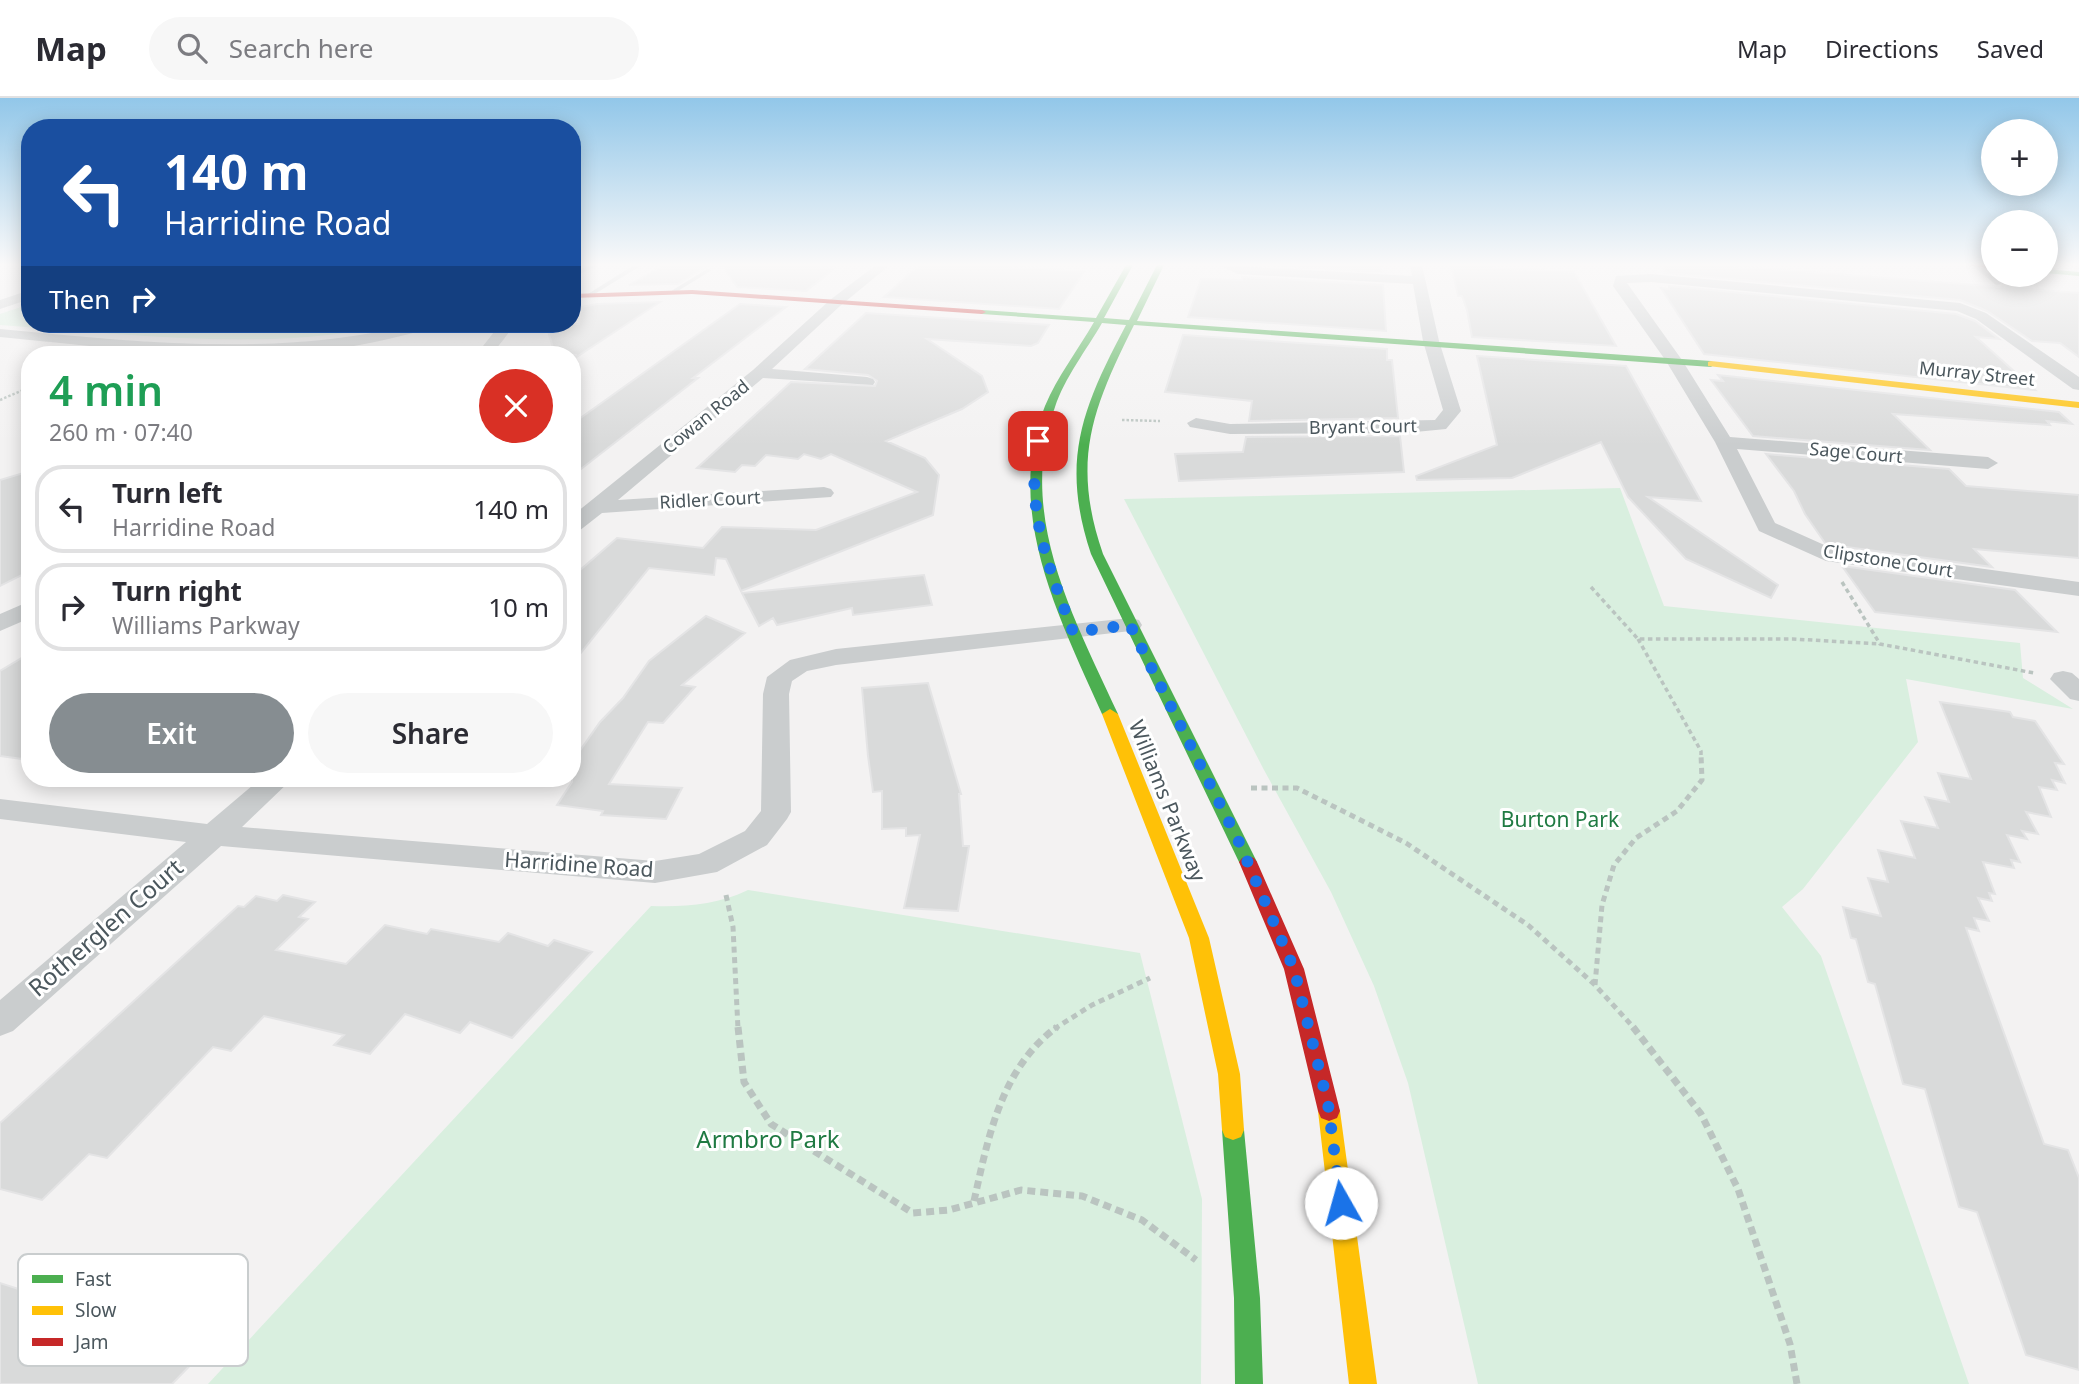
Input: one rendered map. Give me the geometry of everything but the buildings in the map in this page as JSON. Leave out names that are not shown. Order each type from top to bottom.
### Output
[{"type":"main road","name":"Williams Parkway","points":[[1095,325],[1050,407],[1038,441],[1034,497],[1041,544],[1073,632],[1118,733],[1199,938],[1229,1074],[1247,1298],[1249,1384]]},
{"type":"main road","name":"Williams Parkway","points":[[1132,325],[1088,418],[1080,472],[1088,528],[1130,625],[1239,842],[1294,969],[1328,1104],[1363,1384]]},
{"type":"main road","name":"Murray Street","points":[[1166,325],[1431,341],[1674,360],[2079,405]]},
{"type":"street","name":"Cowan Road","points":[[581,520],[759,373],[811,325]]},
{"type":"street","points":[[1428,325],[1431,341]]},
{"type":"street","name":"Clipstone Court","points":[[1648,325],[1674,360],[1724,442],[1766,527],[1826,554],[2079,589]]},
{"type":"street","name":"Clipstone Court","points":[[1994,325],[2079,385]]},
{"type":"street","points":[[0,333],[152,346]]},
{"type":"street","points":[[319,346],[396,333]]},
{"type":"street","points":[[489,346],[501,333]]},
{"type":"street","name":"Bryant Court","points":[[1196,423],[1230,429],[1405,428],[1440,425],[1452,411],[1431,341]]},
{"type":"street","points":[[759,373],[867,382]]},
{"type":"street","name":"Sage Court","points":[[1724,442],[1988,464]]},
{"type":"street","name":"Ridler Court","points":[[597,507],[824,494]]},
{"type":"street","points":[[0,624],[21,613]]},
{"type":"street","name":"Harridine Road","points":[[0,808],[212,835],[655,872],[706,864],[756,838],[776,812],[776,694],[780,677],[799,665],[836,657],[1130,625]]},
{"type":"street","points":[[212,835],[269,787]]},
{"type":"street","name":"Rotherglen Court","points":[[0,1021],[212,835]]},
{"type":"path","points":[[0,400],[21,391]]},
{"type":"path","points":[[1122,420],[1160,421]]},
{"type":"path","points":[[1826,554],[1880,644]]},
{"type":"path","points":[[1591,587],[1637,639],[1700,751],[1702,780],[1677,811],[1636,838],[1614,865],[1602,905],[1595,985]]},
{"type":"path","points":[[1637,639],[1793,639],[1880,644],[2071,686]]},
{"type":"path","points":[[1242,789],[1269,786],[1297,788],[1406,843],[1528,925],[1595,985],[1640,1034],[1701,1114],[1738,1189],[1790,1344],[1797,1384]]},
{"type":"path","points":[[726,895],[733,927],[738,1035],[744,1082],[771,1124],[913,1213],[949,1210],[1021,1190],[1082,1196],[1142,1220],[1205,1266]]},
{"type":"path","points":[[974,1201],[989,1135],[1006,1084],[1035,1043],[1073,1015],[1150,978]]},
{"type":"green space","points":[[108,333],[348,333],[249,339]]},
{"type":"green space","name":"Burton Park","points":[[1620,488],[1664,606],[2020,643],[2023,678],[2073,709],[1906,679],[1918,742],[1803,889],[1782,907],[1821,956],[1969,1384],[1478,1384],[1408,1083],[1374,986],[1331,892],[1264,770],[1124,499]]},
{"type":"green space","name":"Armbro Park","points":[[748,890],[1140,953],[1202,1199],[1201,1384],[208,1384],[225,1366],[248,1366],[248,1341],[651,906],[701,904]]},
{"type":"traffic: fast","points":[[1096,325],[1051,403],[1038,450],[1036,489],[1039,528],[1048,566],[1061,603],[1110,714]]},
{"type":"traffic: fast","points":[[1131,325],[1107,371],[1084,437],[1080,467],[1088,526],[1097,554],[1248,862]]},
{"type":"traffic: fast","points":[[1164,325],[1711,364]]},
{"type":"traffic: fast","points":[[1233,1130],[1247,1298],[1249,1384]]},
{"type":"traffic: slow","points":[[1711,364],[2079,405]]},
{"type":"traffic: slow","points":[[1110,714],[1199,938],[1229,1074],[1233,1130]]},
{"type":"traffic: slow","points":[[1329,1111],[1363,1384]]},
{"type":"traffic: jam","points":[[1248,862],[1294,969],[1329,1111]]},
{"type":"route","points":[[1038,441],[1034,497],[1041,544],[1073,632],[1130,625],[1239,842],[1276,923],[1294,969],[1328,1104],[1341,1203]]}]
